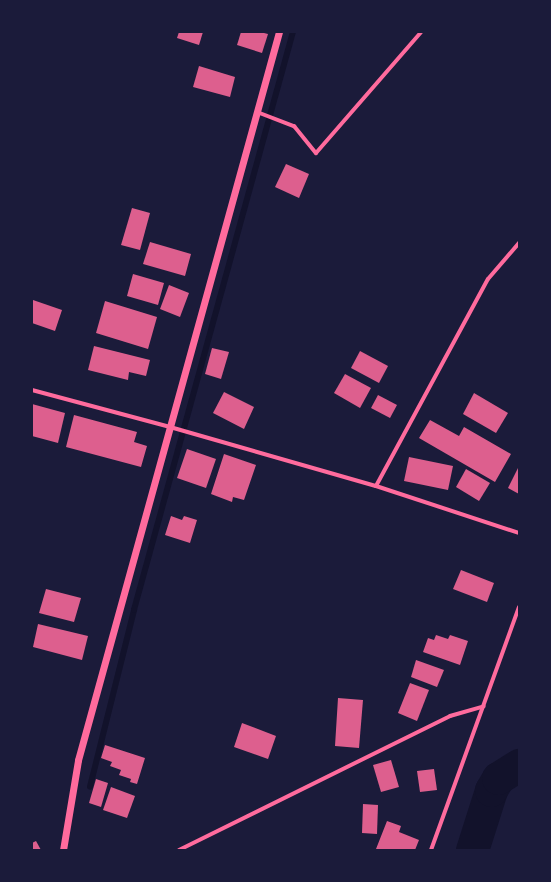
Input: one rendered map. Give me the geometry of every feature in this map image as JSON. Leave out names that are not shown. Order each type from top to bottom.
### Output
[{"type":"street","points":[[63,850],[78,760],[279,32]]},
{"type":"street","points":[[257,112],[294,126],[316,153],[422,32]]},
{"type":"street","points":[[376,486],[488,279],[519,243]]},
{"type":"street","points":[[32,390],[170,426],[376,486],[519,533]]},
{"type":"street","points":[[431,850],[519,607]]},
{"type":"street","points":[[179,850],[450,716],[484,706]]},
{"type":"building","points":[[179,32],[203,32],[199,45],[177,38]]},
{"type":"building","points":[[241,32],[260,32],[268,34],[262,53],[237,45]]},
{"type":"building","points":[[199,66],[235,77],[230,97],[193,87]]},
{"type":"building","points":[[286,164],[309,174],[299,198],[275,187]]},
{"type":"building","points":[[132,208],[150,213],[140,250],[121,245]]},
{"type":"building","points":[[150,242],[191,254],[185,276],[143,264]]},
{"type":"building","points":[[133,274],[164,283],[158,305],[127,296]]},
{"type":"building","points":[[169,285],[189,293],[180,317],[160,309]]},
{"type":"building","points":[[33,300],[62,310],[55,331],[32,323]]},
{"type":"building","points":[[105,301],[157,317],[148,349],[96,333]]},
{"type":"building","points":[[94,346],[150,360],[146,376],[129,372],[128,380],[88,370]]},
{"type":"building","points":[[212,348],[229,352],[221,379],[205,374]]},
{"type":"building","points":[[360,351],[388,366],[379,383],[351,368]]},
{"type":"building","points":[[345,374],[371,388],[360,408],[334,393]]},
{"type":"building","points":[[224,392],[254,407],[244,429],[213,413]]},
{"type":"building","points":[[474,393],[508,413],[496,433],[463,414]]},
{"type":"building","points":[[378,395],[397,405],[390,418],[371,408]]},
{"type":"building","points":[[32,404],[65,413],[58,443],[32,436]]},
{"type":"building","points":[[74,415],[137,432],[134,442],[147,446],[141,467],[66,447]]},
{"type":"building","points":[[430,420],[459,436],[464,427],[511,454],[495,482],[419,438]]},
{"type":"building","points":[[187,449],[216,459],[206,488],[177,478]]},
{"type":"building","points":[[224,454],[256,465],[244,500],[233,497],[232,502],[211,494]]},
{"type":"building","points":[[409,457],[453,466],[448,490],[404,481]]},
{"type":"building","points":[[519,466],[519,494],[508,488]]},
{"type":"building","points":[[466,469],[490,483],[479,501],[456,487]]},
{"type":"building","points":[[171,516],[182,520],[184,516],[197,520],[190,543],[165,535]]},
{"type":"building","points":[[461,570],[494,583],[487,602],[453,589]]},
{"type":"building","points":[[46,589],[81,598],[74,622],[39,613]]},
{"type":"building","points":[[38,624],[88,636],[82,660],[33,647]]},
{"type":"building","points":[[436,635],[448,639],[450,635],[468,641],[460,665],[423,652],[428,638],[434,640]]},
{"type":"building","points":[[416,660],[444,670],[437,687],[411,677]]},
{"type":"building","points":[[410,683],[429,690],[417,721],[398,713]]},
{"type":"building","points":[[338,698],[363,700],[359,748],[335,746]]},
{"type":"building","points":[[242,723],[276,736],[268,759],[234,747]]},
{"type":"building","points":[[105,745],[145,758],[137,784],[130,782],[131,779],[119,775],[121,770],[110,766],[112,762],[101,758]]},
{"type":"building","points":[[391,760],[399,787],[381,792],[373,765]]},
{"type":"building","points":[[434,769],[437,790],[420,792],[417,771]]},
{"type":"building","points":[[96,779],[108,783],[101,807],[89,803]]},
{"type":"building","points":[[111,787],[135,796],[127,818],[103,810]]},
{"type":"building","points":[[363,804],[378,805],[377,834],[362,833]]},
{"type":"building","points":[[387,821],[401,826],[399,832],[419,840],[415,850],[376,849]]},
{"type":"building","points":[[36,841],[41,850],[32,850],[32,843]]},
{"type":"waterway","points":[[90,787],[134,610],[293,32]]},
{"type":"waterway","points":[[472,850],[491,790],[498,778],[519,765]]}]
